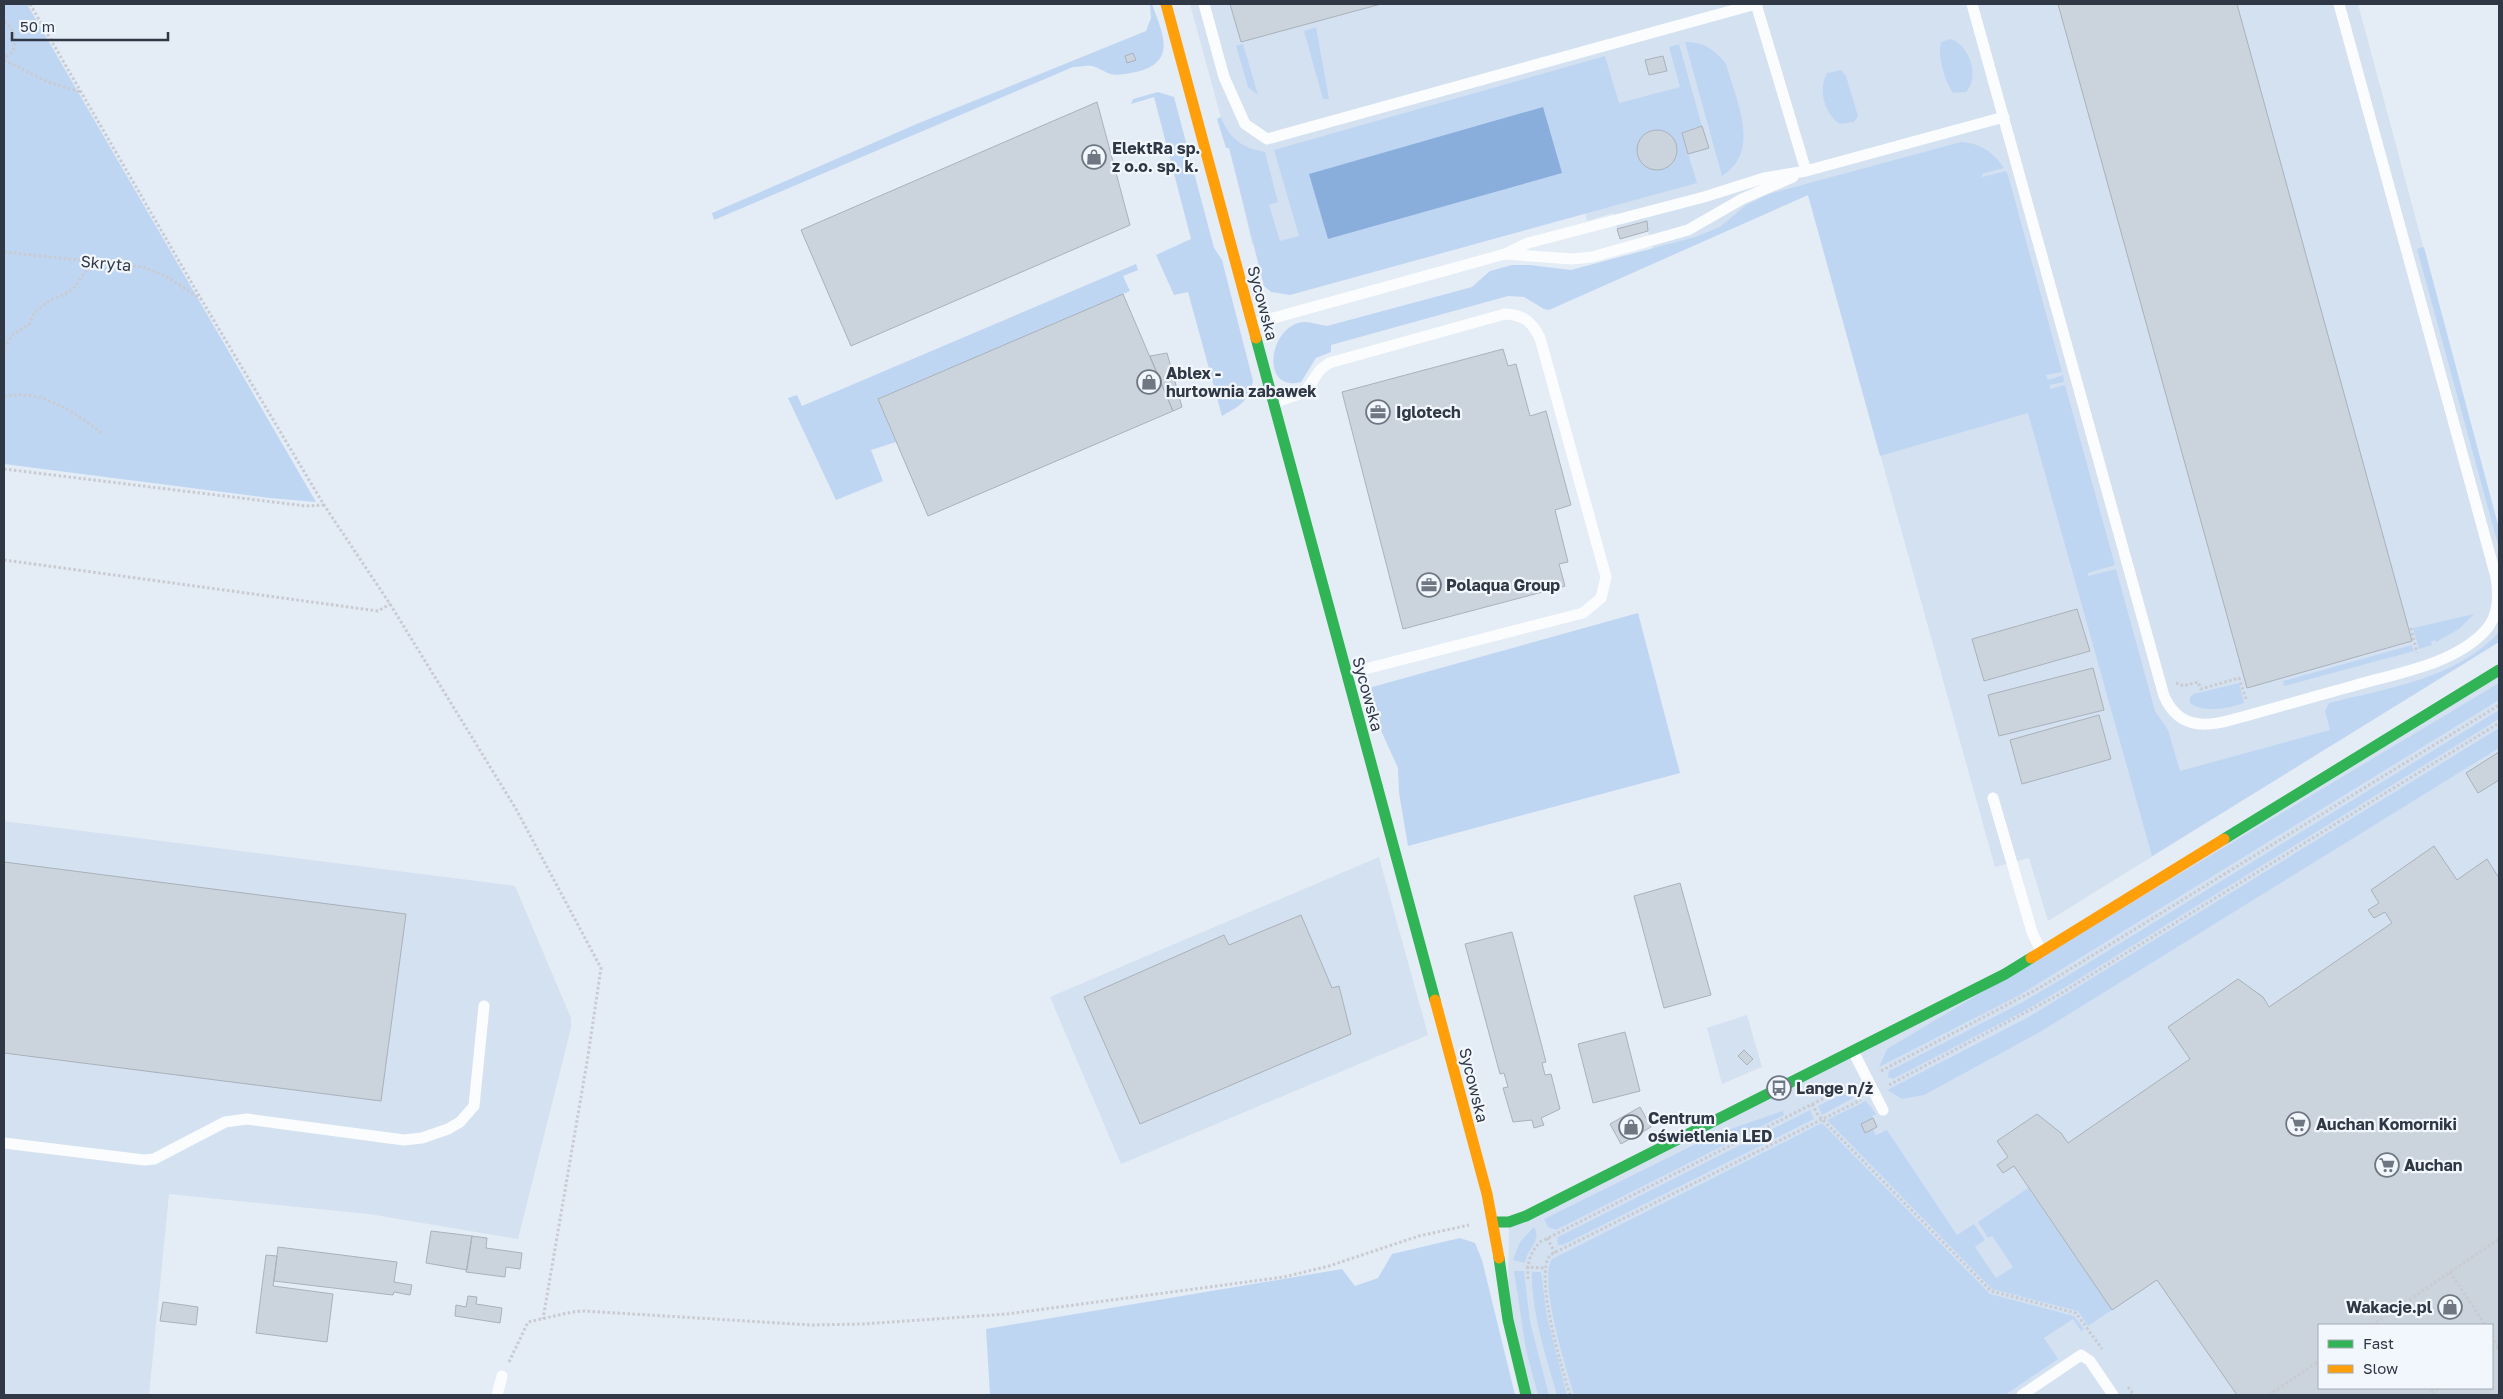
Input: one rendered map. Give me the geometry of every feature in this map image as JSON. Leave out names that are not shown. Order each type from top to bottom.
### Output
[{"type":"street","name":"Sycowska","points":[[1166,4],[1346,674],[1424,954],[1493,1222],[1508,1320],[1526,1395]]},
{"type":"street","points":[[1493,1222],[1509,1222],[1526,1216],[2005,974],[2499,670]]},
{"type":"lane","points":[[1204,4],[1224,77],[1245,124],[1266,139],[1756,4],[1806,171]]},
{"type":"lane","points":[[1972,4],[2168,706],[2189,722],[2212,725],[2432,663],[2456,651],[2486,630],[2496,611],[2498,588],[2339,4]]},
{"type":"lane","points":[[1252,324],[1505,254],[1528,243],[1704,197],[1764,178],[1806,171],[2004,117]]},
{"type":"lane","points":[[1505,254],[1572,259],[1592,257],[1688,230],[1742,200],[1806,171]]},
{"type":"lane","points":[[1273,402],[1305,392],[1320,370],[1329,363],[1505,314],[1517,315],[1528,320],[1535,327],[1540,338],[1606,577],[1601,598],[1583,613],[1346,674]]},
{"type":"lane","points":[[1993,798],[2032,932],[2041,952]]},
{"type":"lane","points":[[4,1143],[144,1160],[154,1159],[225,1122],[246,1119],[404,1140],[437,1134],[460,1122],[474,1106],[484,1006]]},
{"type":"lane","points":[[1853,1051],[1883,1110]]},
{"type":"lane","points":[[2022,1395],[2081,1355],[2090,1361],[2113,1395]]},
{"type":"lane","points":[[497,1395],[502,1376]]},
{"type":"path","points":[[30,4],[201,300],[324,505],[390,604],[516,809],[600,968],[588,1056],[542,1319]]},
{"type":"path","points":[[4,22],[12,29],[16,39],[13,52],[4,59],[48,82],[82,92]]},
{"type":"path","name":"Skryta","points":[[4,252],[143,267],[166,276],[201,300]]},
{"type":"path","points":[[4,348],[13,334],[29,325],[34,313],[50,300],[73,289],[92,262]]},
{"type":"path","points":[[4,397],[15,394],[44,398],[76,414],[103,434]]},
{"type":"path","points":[[4,469],[306,506],[324,505]]},
{"type":"path","points":[[4,560],[378,611],[390,604]]},
{"type":"path","points":[[2411,628],[2417,653]]},
{"type":"path","points":[[2407,656],[2425,651]]},
{"type":"path","points":[[2174,682],[2182,686],[2198,682],[2200,689],[2239,678],[2246,700],[2255,698]]},
{"type":"path","points":[[1529,1286],[1528,1262],[1532,1250],[1540,1242],[1812,1103],[1867,1078],[2004,1008],[2499,705]]},
{"type":"path","points":[[1570,1395],[1548,1301],[1545,1277],[1546,1261],[1550,1255],[1874,1093],[2060,994],[2499,724]]},
{"type":"path","points":[[1812,1103],[1822,1119],[1991,1291],[2076,1313],[2103,1350]]},
{"type":"path","points":[[502,1376],[528,1322],[572,1312],[810,1325],[1008,1314],[1284,1277],[1329,1266],[1436,1232],[1493,1222]]},
{"type":"path","points":[[2373,1324],[2499,1239]]},
{"type":"path","points":[[2450,1272],[2484,1324]]},
{"type":"path","points":[[2270,1395],[2275,1394],[2318,1362]]},
{"type":"path","points":[[2124,1380],[2134,1395]]},
{"type":"shaded area","points":[[4,4],[27,4],[316,502],[270,498],[4,464]]},
{"type":"shaded area","points":[[1150,4],[1152,4],[1164,43],[1163,52],[1159,60],[1152,66],[1140,71],[1118,75],[1110,74],[1092,66],[1073,67],[714,220],[712,213],[919,123],[1146,31],[1151,18]]},
{"type":"shaded area","points":[[1190,4],[2358,4],[2499,528],[2499,642],[2048,921],[2029,858],[1995,867],[1808,195],[1603,285],[1599,264],[1653,249],[1648,231],[1620,239],[1613,213],[1587,221],[1585,212],[1323,281],[1252,244],[1237,176]]},
{"type":"shaded area","points":[[1316,27],[1329,99],[1323,99],[1304,31]]},
{"type":"shaded area","points":[[1951,39],[1963,48],[1971,62],[1972,78],[1966,92],[1953,93],[1942,68],[1941,42]]},
{"type":"shaded area","points":[[1685,42],[1697,43],[1708,47],[1722,59],[1726,64],[1740,109],[1743,124],[1741,153],[1734,165],[1722,176]]},
{"type":"shaded area","points":[[1243,44],[1258,95],[1248,87],[1236,46]]},
{"type":"shaded area","points":[[1679,44],[1702,126],[1682,133],[1697,183],[1290,295],[1271,292],[1264,286],[1229,148],[1226,148],[1217,119],[1221,117],[1228,131],[1238,141],[1250,148],[1265,152],[1278,202],[1269,205],[1280,241],[1299,236],[1274,150],[1605,56],[1619,103],[1680,87],[1669,47]]},
{"type":"shaded area","points":[[1841,70],[1846,76],[1858,116],[1854,122],[1840,124],[1834,120],[1826,108],[1823,86],[1827,73]]},
{"type":"shaded area","points":[[1158,92],[1174,97],[1214,248],[1222,260],[1253,381],[1246,399],[1222,416],[1188,292],[1174,295],[1156,255],[1191,239],[1154,97],[1131,104],[1133,99]]},
{"type":"shaded area","points":[[1543,107],[1562,173],[1328,239],[1309,174]]},
{"type":"shaded area","points":[[1961,142],[1975,144],[1986,149],[2004,168],[1982,174],[1982,177],[2006,171],[2008,175],[2062,372],[2046,375],[2048,380],[2063,375],[2064,382],[2050,385],[2050,389],[2065,385],[2115,565],[2088,573],[2088,576],[2116,569],[2155,711],[2168,730],[2180,771],[2330,730],[2325,711],[2329,703],[2420,680],[2442,671],[2463,661],[2482,648],[2499,632],[2499,642],[2152,856],[2028,413],[1880,456],[1808,195],[1549,310],[1524,297],[1508,296],[1331,345],[1331,352],[1316,358],[1301,382],[1288,383],[1279,378],[1274,368],[1277,345],[1283,334],[1292,326],[1304,322],[1327,326],[1472,287],[1490,271],[1512,265],[1530,265],[1571,270],[1695,237],[1720,227],[1746,205],[1769,194]]},
{"type":"shaded area","points":[[2424,247],[2499,529],[2499,548],[2417,249]]},
{"type":"shaded area","points":[[1136,264],[1138,270],[1123,276],[1130,291],[878,399],[896,442],[871,450],[883,481],[836,500],[788,398],[797,395],[802,406]]},
{"type":"shaded area","points":[[1638,613],[1680,773],[1408,846],[1399,793],[1398,768],[1369,704],[1365,689]]},
{"type":"shaded area","points":[[2474,614],[2459,629],[2436,642],[2435,640],[2431,642],[2432,645],[2419,649],[2413,628]]},
{"type":"shaded area","points":[[2412,645],[2414,651],[2284,686],[2283,681]]},
{"type":"shaded area","points":[[2499,670],[2499,1395],[1526,1395],[1508,1320],[1509,1222],[1955,1000]]},
{"type":"shaded area","points":[[2239,683],[2244,703],[2210,709],[2190,703],[2190,697],[2194,694]]},
{"type":"shaded area","points":[[2499,683],[2499,700],[2018,996],[1879,1067],[1887,1049]]},
{"type":"shaded area","points":[[2499,710],[2499,719],[2069,985],[2024,1011],[1893,1079],[1888,1077],[1889,1071],[2021,1003],[2067,976]]},
{"type":"shaded area","points":[[2499,728],[2499,748],[2040,1032],[1924,1095],[1902,1099],[1887,1090],[2027,1018]]},
{"type":"shaded area","points":[[4,821],[515,886],[571,1018],[571,1028],[518,1239],[369,1214],[169,1194],[149,1395],[4,1395]]},
{"type":"shaded area","points":[[1379,857],[1428,1035],[1121,1164],[1050,997]]},
{"type":"shaded area","points":[[1747,1015],[1762,1067],[1722,1084],[1707,1028]]},
{"type":"shaded area","points":[[1844,1093],[1853,1098],[1822,1115],[1818,1106]]},
{"type":"shaded area","points":[[1866,1101],[1876,1114],[1872,1116],[1873,1118],[1861,1124],[1865,1133],[1873,1129],[1876,1135],[1887,1130],[1957,1235],[1974,1224],[1985,1240],[1975,1247],[1996,1278],[2013,1267],[1992,1236],[1988,1238],[1978,1222],[2028,1188],[2112,1310],[2088,1326],[2078,1311],[1992,1289],[1827,1120]]},
{"type":"shaded area","points":[[1810,1110],[1814,1119],[1563,1245],[1558,1245],[1558,1237]]},
{"type":"shaded area","points":[[1783,1111],[1784,1115],[1556,1230],[1548,1227],[1544,1219],[1716,1134]]},
{"type":"shaded area","points":[[1822,1123],[1990,1294],[2074,1316],[2084,1329],[2081,1331],[2073,1319],[2044,1338],[2058,1359],[2005,1395],[1574,1395],[1560,1346],[1551,1304],[1548,1285],[1552,1259]]},
{"type":"shaded area","points":[[1534,1227],[1536,1237],[1525,1263],[1513,1260],[1520,1242]]},
{"type":"shaded area","points":[[1460,1238],[1475,1243],[1482,1260],[1515,1395],[990,1395],[986,1329],[1342,1269],[1355,1286],[1378,1278],[1392,1254]]},
{"type":"shaded area","points":[[1514,1271],[1524,1271],[1530,1322],[1549,1395],[1538,1395],[1526,1350]]},
{"type":"shaded area","points":[[1532,1272],[1541,1272],[1547,1317],[1567,1395],[1557,1395],[1548,1365],[1534,1303]]},
{"type":"building","points":[[1230,4],[1381,4],[1241,42]]},
{"type":"building","points":[[2058,4],[2237,4],[2412,641],[2247,688]]},
{"type":"building","points":[[1133,53],[1136,60],[1127,63],[1125,56]]},
{"type":"building","points":[[1663,56],[1667,71],[1649,75],[1645,60]]},
{"type":"building","points":[[1097,102],[1130,225],[851,346],[801,230]]},
{"type":"building","points":[[1702,126],[1709,148],[1688,154],[1682,133]]},
{"type":"building","points":[[1657,130],[1671,136],[1677,150],[1671,164],[1657,170],[1643,164],[1637,150],[1643,136]]},
{"type":"building","points":[[1647,221],[1648,231],[1620,239],[1617,229]]},
{"type":"building","points":[[1123,294],[1173,411],[928,516],[878,399]]},
{"type":"building","points":[[1503,349],[1508,366],[1516,364],[1530,416],[1546,411],[1571,505],[1555,510],[1568,562],[1559,564],[1565,586],[1403,629],[1342,392]]},
{"type":"building","points":[[1167,353],[1182,407],[1173,411],[1150,356]]},
{"type":"building","points":[[2077,609],[2090,651],[1984,681],[1972,639]]},
{"type":"building","points":[[2093,668],[2104,710],[1999,736],[1988,695]]},
{"type":"building","points":[[2099,715],[2111,759],[2022,784],[2010,740]]},
{"type":"building","points":[[2499,752],[2499,780],[2478,793],[2466,773]]},
{"type":"building","name":"Auchan Komorniki","points":[[2434,846],[2457,880],[2487,859],[2499,878],[2499,1395],[2237,1395],[2157,1280],[2112,1310],[2014,1166],[2003,1173],[1997,1165],[2008,1157],[1997,1141],[2037,1114],[2061,1133],[2068,1143],[2190,1059],[2168,1027],[2238,979],[2263,997],[2269,1007],[2392,923],[2385,912],[2374,918],[2368,910],[2379,903],[2371,890]]},
{"type":"building","points":[[4,862],[406,914],[381,1101],[4,1053]]},
{"type":"building","points":[[1680,883],[1711,995],[1664,1008],[1634,896]]},
{"type":"building","points":[[1301,915],[1332,988],[1339,986],[1351,1034],[1140,1124],[1084,997],[1224,935],[1229,945]]},
{"type":"building","points":[[1512,932],[1546,1062],[1542,1063],[1545,1075],[1551,1074],[1560,1109],[1541,1118],[1544,1125],[1534,1128],[1532,1120],[1513,1122],[1503,1088],[1508,1087],[1504,1073],[1500,1074],[1465,944]]},
{"type":"building","points":[[1625,1032],[1640,1091],[1593,1103],[1578,1044]]},
{"type":"building","points":[[1744,1050],[1753,1059],[1747,1065],[1738,1056]]},
{"type":"building","points":[[1640,1107],[1651,1127],[1621,1144],[1610,1124]]},
{"type":"building","points":[[1873,1118],[1877,1127],[1865,1133],[1861,1124]]},
{"type":"building","points":[[431,1231],[472,1236],[467,1270],[426,1263]]},
{"type":"building","points":[[472,1236],[487,1238],[486,1248],[522,1253],[520,1269],[506,1267],[505,1277],[466,1272]]},
{"type":"building","points":[[278,1247],[397,1262],[394,1282],[412,1285],[410,1295],[394,1292],[393,1295],[274,1281]]},
{"type":"building","points":[[266,1255],[277,1256],[273,1286],[333,1294],[327,1342],[256,1333]]},
{"type":"building","points":[[468,1296],[477,1297],[476,1304],[502,1308],[500,1323],[455,1316],[456,1305],[466,1307]]},
{"type":"building","points":[[163,1302],[198,1307],[196,1325],[160,1321]]},
{"type":"traffic: fast","points":[[1256,338],[1435,1000]]},
{"type":"traffic: fast","points":[[2224,839],[2499,670]]},
{"type":"traffic: fast","points":[[1493,1222],[1509,1222],[1526,1216],[2005,974],[2031,958]]},
{"type":"traffic: fast","points":[[1499,1258],[1508,1320],[1526,1395]]},
{"type":"traffic: slow","points":[[1166,4],[1256,338]]},
{"type":"traffic: slow","points":[[2031,958],[2224,839]]},
{"type":"traffic: slow","points":[[1435,1000],[1487,1194],[1499,1258]]},
{"type":"place","name":"ElektRa sp. z o.o. sp. k.","points":[[1094,157]]},
{"type":"place","name":"Ablex - hurtownia zabawek","points":[[1149,382]]},
{"type":"place","name":"Iglotech","points":[[1378,412]]},
{"type":"place","name":"Polaqua Group","points":[[1429,585]]},
{"type":"place","name":"Lange n/ż","points":[[1779,1088]]},
{"type":"place","name":"Auchan Komorniki","points":[[2298,1124]]},
{"type":"place","name":"Centrum oświetlenia LED","points":[[1631,1127]]},
{"type":"place","name":"Auchan","points":[[2387,1165]]},
{"type":"place","name":"Wakacje.pl","points":[[2450,1307]]}]
